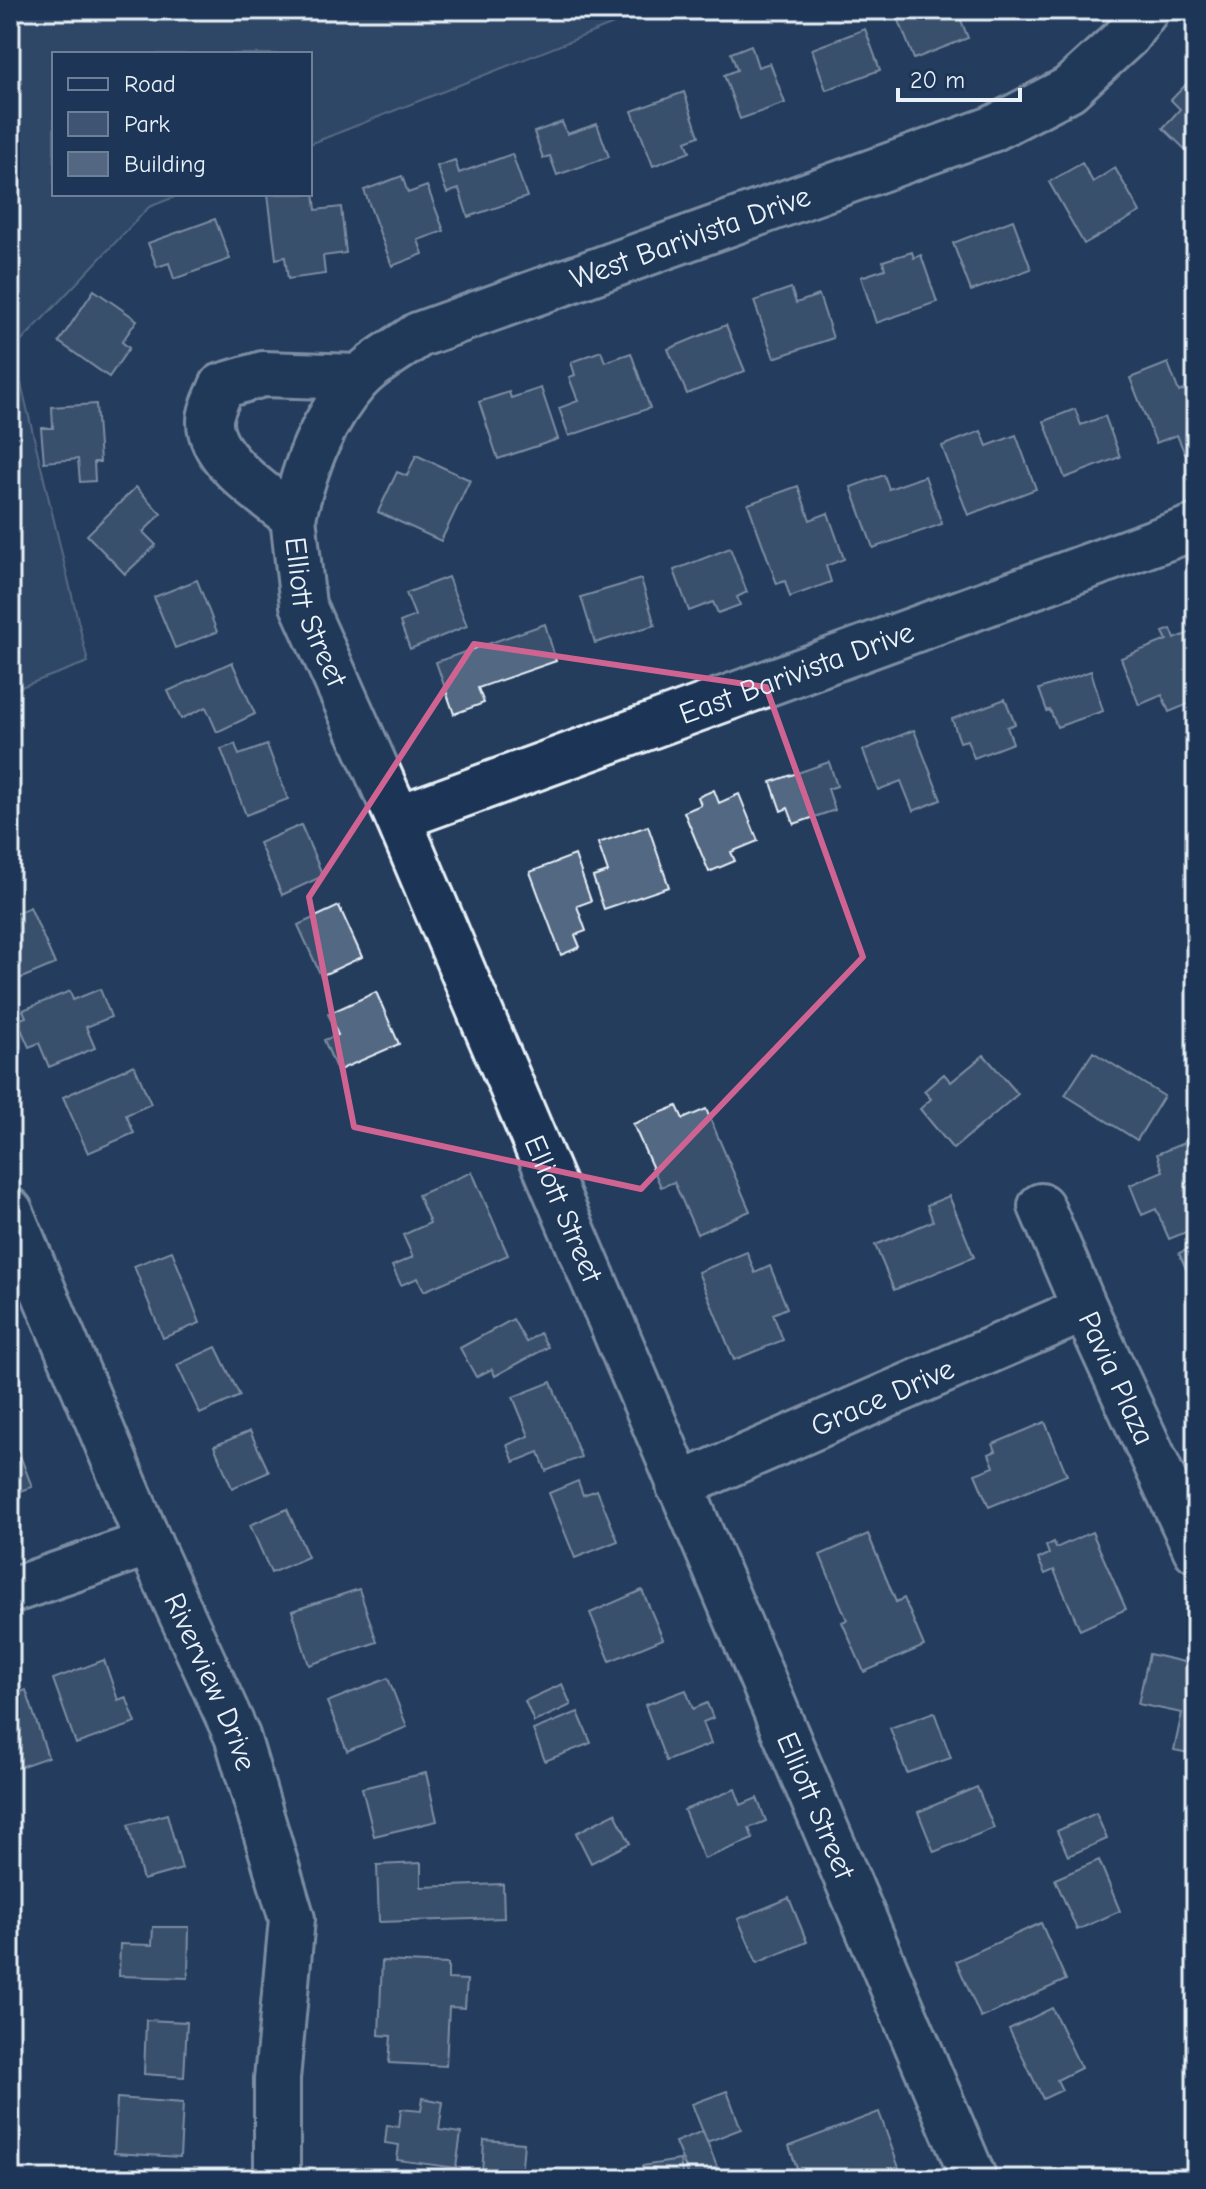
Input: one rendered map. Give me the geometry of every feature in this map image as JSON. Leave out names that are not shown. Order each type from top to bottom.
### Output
[{"type":"street","name":"West Barivista Drive","points":[[293,517],[305,467],[323,427],[360,377],[418,335],[992,129],[1069,89],[1127,36],[1146,10]]},
{"type":"street","name":"Elliott Street","points":[[360,377],[263,374],[222,386],[210,421],[218,447],[233,469],[293,517],[303,605],[398,818],[974,2179]]},
{"type":"street","name":"East Barivista Drive","points":[[398,818],[1196,527]]},
{"type":"street","name":"Pavia Plaza","points":[[1041,1206],[1196,1550]]},
{"type":"street","name":"Riverview Drive","points":[[10,1211],[149,1543],[237,1736],[292,1919],[277,2079],[277,2179]]},
{"type":"street","name":"Grace Drive","points":[[679,1486],[1085,1309]]},
{"type":"street","points":[[10,1591],[149,1543]]},
{"type":"highlighted area","points":[[474,644],[766,687],[863,957],[641,1189],[354,1127],[309,897]]},
{"type":"green space","points":[[10,10],[649,10],[312,143],[312,52],[52,52],[52,196],[177,196],[149,207],[13,350],[88,662],[10,691]]},
{"type":"building","points":[[895,10],[957,10],[968,38],[914,59]]},
{"type":"building","points":[[865,29],[880,70],[826,90],[812,49]]},
{"type":"building","points":[[751,45],[758,67],[770,63],[785,103],[740,119],[724,75],[737,70],[731,53]]},
{"type":"building","points":[[1196,74],[1196,160],[1163,128],[1180,109],[1171,100]]},
{"type":"building","points":[[684,92],[699,136],[686,141],[690,152],[653,166],[632,111]]},
{"type":"building","points":[[562,122],[567,134],[597,124],[609,157],[557,175],[550,156],[543,158],[534,132]]},
{"type":"building","points":[[512,154],[527,197],[468,217],[459,189],[447,193],[437,166],[455,160],[459,173]]},
{"type":"building","points":[[1082,163],[1093,182],[1115,168],[1140,212],[1084,244],[1049,182]]},
{"type":"building","points":[[312,174],[316,210],[341,207],[346,253],[323,256],[325,274],[288,279],[285,257],[276,259],[268,196],[312,196]]},
{"type":"building","points":[[402,176],[408,193],[427,186],[444,231],[418,240],[423,254],[392,266],[364,190]]},
{"type":"building","points":[[215,219],[230,259],[174,279],[169,263],[157,267],[148,243]]},
{"type":"building","points":[[1013,220],[1031,269],[971,291],[953,243]]},
{"type":"building","points":[[912,252],[914,258],[921,255],[937,302],[876,323],[861,277],[885,269],[883,261]]},
{"type":"building","points":[[791,288],[796,303],[819,295],[833,338],[774,358],[754,301]]},
{"type":"building","points":[[94,290],[137,320],[122,342],[129,348],[109,377],[59,342]]},
{"type":"building","points":[[726,325],[745,371],[687,394],[668,349]]},
{"type":"building","points":[[601,351],[605,362],[631,353],[650,408],[569,436],[559,408],[578,401],[569,377],[575,375],[571,362]]},
{"type":"building","points":[[1168,363],[1179,392],[1196,385],[1196,449],[1185,454],[1177,435],[1156,443],[1130,378]]},
{"type":"building","points":[[541,388],[558,439],[498,459],[479,402],[509,392],[511,398]]},
{"type":"building","points":[[96,404],[100,462],[94,462],[95,481],[80,482],[78,459],[44,462],[41,428],[53,428],[52,407]]},
{"type":"building","points":[[1075,409],[1081,425],[1105,416],[1120,457],[1065,478],[1044,421]]},
{"type":"building","points":[[981,431],[987,446],[1016,435],[1036,489],[968,515],[942,446]]},
{"type":"building","points":[[416,455],[470,480],[441,541],[378,512],[397,472],[407,476]]},
{"type":"building","points":[[884,475],[889,489],[925,476],[942,524],[873,548],[851,487]]},
{"type":"building","points":[[798,486],[810,520],[828,513],[844,559],[826,566],[831,582],[790,597],[785,581],[777,584],[748,504]]},
{"type":"building","points":[[136,487],[161,514],[143,532],[156,545],[125,574],[87,535]]},
{"type":"building","points":[[730,548],[747,592],[737,597],[740,605],[718,613],[713,602],[689,611],[674,570]]},
{"type":"building","points":[[448,577],[467,626],[410,649],[400,622],[415,616],[406,593]]},
{"type":"building","points":[[641,579],[655,625],[595,643],[581,597]]},
{"type":"building","points":[[197,580],[217,632],[175,648],[154,597]]},
{"type":"building","points":[[545,624],[556,661],[478,688],[484,703],[454,714],[436,662]]},
{"type":"building","points":[[1171,629],[1175,639],[1191,632],[1196,645],[1196,681],[1192,682],[1196,701],[1169,712],[1162,695],[1139,705],[1121,658],[1167,640],[1163,632]]},
{"type":"building","points":[[232,662],[255,714],[217,732],[206,707],[181,719],[168,691]]},
{"type":"building","points":[[1091,671],[1103,711],[1057,727],[1039,689]]},
{"type":"building","points":[[1005,699],[1015,724],[1007,727],[1013,743],[974,758],[967,740],[960,742],[952,719]]},
{"type":"building","points":[[914,730],[941,800],[913,811],[901,781],[878,790],[863,750]]},
{"type":"building","points":[[235,744],[239,755],[267,745],[288,799],[246,815],[221,749]]},
{"type":"building","points":[[829,762],[837,786],[828,789],[835,810],[794,824],[788,808],[781,811],[771,782]]},
{"type":"building","points":[[714,790],[719,803],[739,794],[758,841],[731,852],[735,861],[709,872],[684,812],[701,805],[698,797]]},
{"type":"building","points":[[301,825],[323,876],[282,895],[259,843]]},
{"type":"building","points":[[648,826],[669,887],[604,909],[593,877],[608,872],[598,843]]},
{"type":"building","points":[[575,855],[591,901],[577,906],[586,931],[575,935],[580,947],[561,955],[530,872]]},
{"type":"building","points":[[339,906],[362,957],[321,976],[298,925]]},
{"type":"building","points":[[30,907],[55,964],[12,982],[10,916]]},
{"type":"building","points":[[100,989],[111,1017],[86,1027],[95,1048],[49,1067],[39,1043],[29,1047],[17,1020],[26,1017],[23,1010],[70,991],[73,1000]]},
{"type":"building","points":[[376,992],[399,1044],[337,1071],[324,1040],[338,1035],[328,1014]]},
{"type":"building","points":[[1093,1052],[1164,1096],[1137,1140],[1065,1095]]},
{"type":"building","points":[[984,1055],[1018,1094],[953,1149],[920,1109],[931,1099],[924,1091],[944,1074],[951,1082]]},
{"type":"building","points":[[134,1065],[151,1104],[126,1115],[134,1133],[88,1153],[63,1097]]},
{"type":"building","points":[[677,1106],[683,1119],[706,1109],[750,1211],[697,1234],[674,1182],[661,1187],[633,1124]]},
{"type":"building","points":[[1191,1140],[1196,1153],[1196,1228],[1169,1239],[1156,1209],[1142,1215],[1130,1185],[1163,1171],[1157,1154]]},
{"type":"building","points":[[472,1172],[508,1255],[424,1291],[418,1278],[401,1285],[392,1266],[413,1257],[403,1235],[430,1223],[418,1195]]},
{"type":"building","points":[[949,1196],[974,1257],[894,1290],[875,1245],[933,1221],[927,1205]]},
{"type":"building","points":[[1196,1246],[1196,1291],[1179,1253]]},
{"type":"building","points":[[172,1251],[200,1323],[163,1338],[134,1266]]},
{"type":"building","points":[[747,1252],[755,1273],[770,1266],[787,1308],[773,1314],[783,1340],[734,1360],[698,1272]]},
{"type":"building","points":[[513,1319],[526,1342],[540,1333],[548,1347],[495,1376],[492,1369],[476,1377],[460,1348]]},
{"type":"building","points":[[216,1347],[240,1396],[200,1414],[177,1365]]},
{"type":"building","points":[[551,1382],[581,1457],[546,1471],[539,1452],[514,1462],[507,1445],[529,1436],[513,1397]]},
{"type":"building","points":[[1045,1422],[1067,1475],[989,1507],[975,1474],[994,1467],[989,1454],[996,1451],[993,1444]]},
{"type":"building","points":[[250,1431],[269,1472],[232,1488],[214,1446]]},
{"type":"building","points":[[18,1450],[32,1487],[10,1495],[10,1453]]},
{"type":"building","points":[[578,1481],[583,1495],[597,1490],[618,1541],[575,1558],[549,1493]]},
{"type":"building","points":[[287,1509],[308,1557],[271,1573],[250,1525]]},
{"type":"building","points":[[1092,1532],[1126,1609],[1080,1630],[1054,1570],[1045,1574],[1038,1559],[1049,1554],[1046,1546],[1054,1542],[1056,1548]]},
{"type":"building","points":[[868,1534],[896,1602],[904,1598],[924,1646],[864,1672],[842,1622],[847,1620],[820,1555]]},
{"type":"building","points":[[359,1589],[377,1642],[309,1665],[292,1611]]},
{"type":"building","points":[[642,1590],[663,1639],[610,1661],[590,1613]]},
{"type":"building","points":[[1193,1648],[1196,1649],[1194,1754],[1174,1750],[1182,1713],[1138,1704],[1149,1654],[1189,1663]]},
{"type":"building","points":[[104,1660],[118,1700],[126,1697],[136,1723],[76,1744],[53,1679]]},
{"type":"building","points":[[388,1678],[407,1727],[347,1751],[327,1702]]},
{"type":"building","points":[[562,1684],[571,1705],[534,1722],[525,1701]]},
{"type":"building","points":[[26,1690],[48,1757],[14,1769],[10,1757],[10,1696]]},
{"type":"building","points":[[686,1690],[693,1709],[707,1703],[713,1718],[703,1722],[711,1744],[666,1761],[645,1705]]},
{"type":"building","points":[[578,1712],[591,1743],[545,1761],[533,1730]]},
{"type":"building","points":[[934,1712],[951,1758],[907,1773],[890,1728]]},
{"type":"building","points":[[426,1773],[437,1821],[374,1836],[362,1788]]},
{"type":"building","points":[[977,1787],[994,1828],[934,1852],[918,1812]]},
{"type":"building","points":[[735,1789],[741,1805],[757,1798],[766,1821],[749,1828],[753,1839],[704,1859],[684,1810]]},
{"type":"building","points":[[615,1813],[630,1843],[591,1863],[576,1833]]},
{"type":"building","points":[[1096,1813],[1107,1839],[1068,1856],[1057,1831]]},
{"type":"building","points":[[167,1814],[182,1869],[143,1880],[128,1825]]},
{"type":"building","points":[[1099,1860],[1120,1911],[1077,1930],[1055,1879]]},
{"type":"building","points":[[421,1863],[421,1887],[503,1884],[504,1918],[379,1922],[377,1865]]},
{"type":"building","points":[[789,1898],[807,1942],[757,1963],[738,1919]]},
{"type":"building","points":[[1041,1923],[1066,1980],[981,2018],[956,1961]]},
{"type":"building","points":[[153,1927],[189,1927],[188,1978],[119,1976],[120,1944],[152,1945]]},
{"type":"building","points":[[382,1961],[448,1964],[448,1979],[467,1980],[465,2008],[449,2007],[446,2066],[389,2063],[391,2036],[379,2035]]},
{"type":"building","points":[[1052,2008],[1081,2068],[1057,2080],[1062,2090],[1043,2099],[1009,2029]]},
{"type":"building","points":[[146,2020],[187,2022],[184,2077],[144,2074]]},
{"type":"building","points":[[727,2091],[741,2129],[707,2142],[692,2104]]},
{"type":"building","points":[[117,2098],[183,2103],[180,2157],[114,2153]]},
{"type":"building","points":[[423,2098],[443,2102],[439,2130],[461,2133],[456,2168],[397,2160],[399,2145],[385,2143],[387,2125],[399,2127],[401,2109],[421,2111]]},
{"type":"building","points":[[879,2112],[903,2179],[801,2179],[789,2146]]},
{"type":"building","points":[[703,2131],[719,2172],[701,2179],[690,2179],[675,2142]]},
{"type":"building","points":[[484,2140],[524,2143],[521,2177],[482,2175]]},
{"type":"building","points":[[680,2160],[683,2179],[644,2179],[642,2166]]}]
